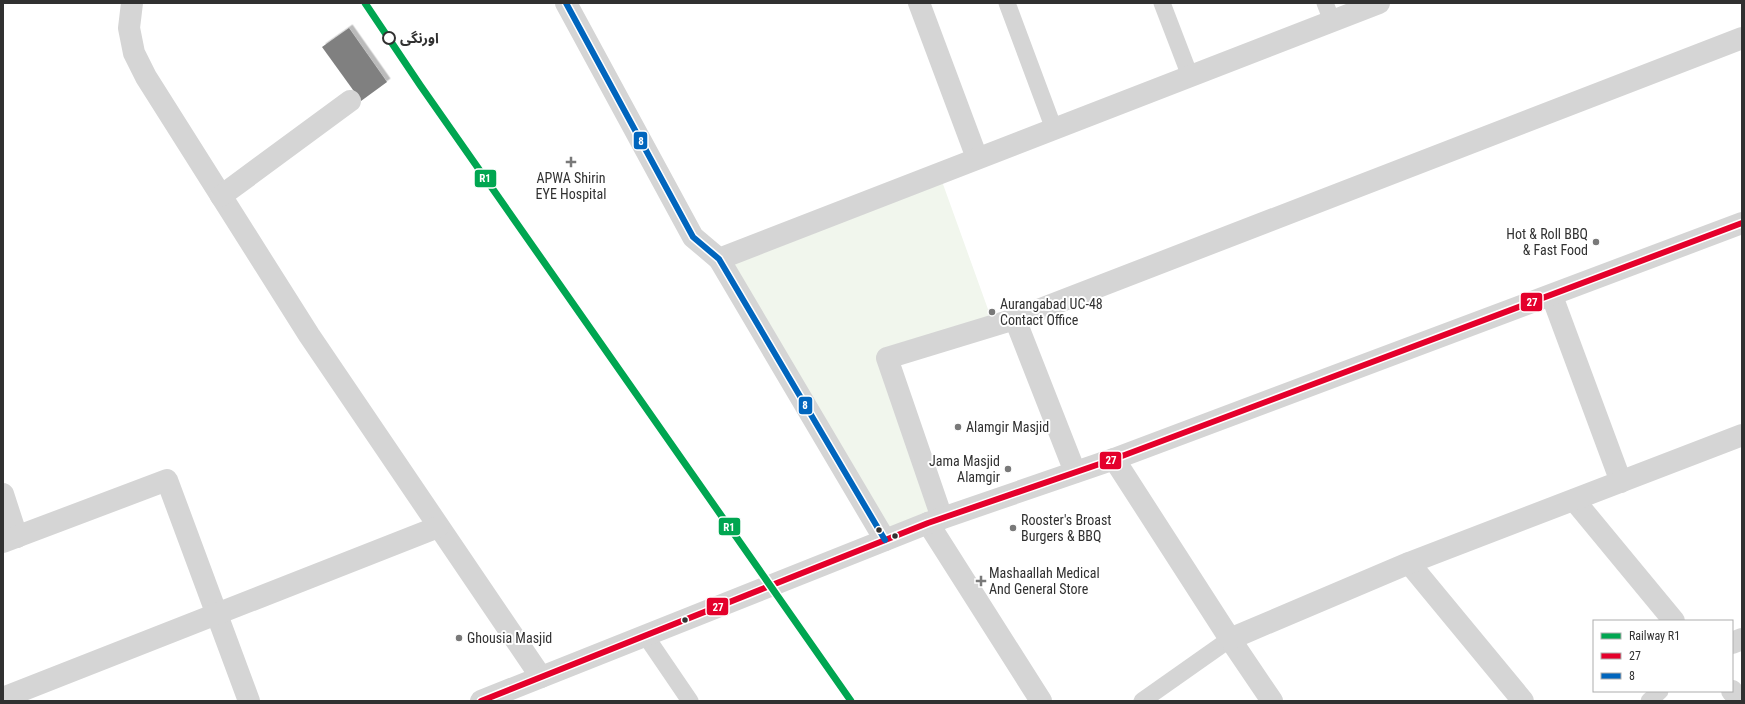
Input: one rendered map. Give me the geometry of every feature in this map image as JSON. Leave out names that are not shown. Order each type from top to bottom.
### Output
[{"type":"street","points":[[132,3],[129,28],[134,53],[146,77],[309,335],[438,527],[541,676]]},
{"type":"street","points":[[566,3],[693,237],[720,259],[885,540]]},
{"type":"street","points":[[919,3],[977,158]]},
{"type":"street","points":[[720,259],[1190,76],[1328,12],[1379,3]]},
{"type":"street","points":[[1040,701],[935,520],[887,358],[1016,319],[1742,38]]},
{"type":"street","points":[[222,196],[350,101]]},
{"type":"street","points":[[481,701],[935,520],[1114,459],[1552,296],[1742,223]]},
{"type":"street","points":[[1552,296],[1621,482]]},
{"type":"street","points":[[1016,319],[1075,472]]},
{"type":"street","points":[[1230,639],[1409,563],[1742,435]]},
{"type":"street","points":[[1114,459],[1230,639],[1272,701]]},
{"type":"street","points":[[3,494],[10,539],[167,480],[249,701]]},
{"type":"street","points":[[1574,500],[1673,620]]},
{"type":"street","points":[[3,698],[42,693],[216,614],[438,527]]},
{"type":"street","points":[[1409,563],[1523,701]]},
{"type":"street","points":[[1733,692],[1741,701]]},
{"type":"lane","points":[[1006,3],[1054,129]]},
{"type":"lane","points":[[1162,3],[1190,76]]},
{"type":"lane","points":[[645,635],[690,701]]},
{"type":"lane","points":[[1142,701],[1230,639]]},
{"type":"lane","points":[[1649,701],[1659,692]]},
{"type":"shaded area","points":[[939,173],[994,326],[887,358],[942,518],[885,540],[719,259]]},
{"type":"building","points":[[349,28],[387,82],[361,101],[322,47]]},
{"type":"rail line","name":"R1","points":[[365,3],[420,85],[851,701]]},
{"type":"transit line","name":"8","points":[[566,3],[693,237],[719,259],[885,540]]},
{"type":"transit line","name":"27","points":[[481,701],[928,523],[1114,459],[1742,223]]},
{"type":"place","name":"اورنگی","points":[[389,38]]},
{"type":"place","name":"APWA Shirin EYE Hospital","points":[[571,162]]},
{"type":"place","name":"Hot & Roll BBQ & Fast Food","points":[[1596,242]]},
{"type":"place","name":"Aurangabad UC-48 Contact Office","points":[[992,312]]},
{"type":"place","name":"Alamgir Masjid","points":[[958,427]]},
{"type":"place","name":"Jama Masjid Alamgir","points":[[1008,469]]},
{"type":"place","name":"Rooster's Broast Burgers & BBQ","points":[[1013,528]]},
{"type":"place","name":"Mashaallah Medical And General Store","points":[[981,581]]},
{"type":"place","name":"Ghousia Masjid","points":[[459,638]]}]
